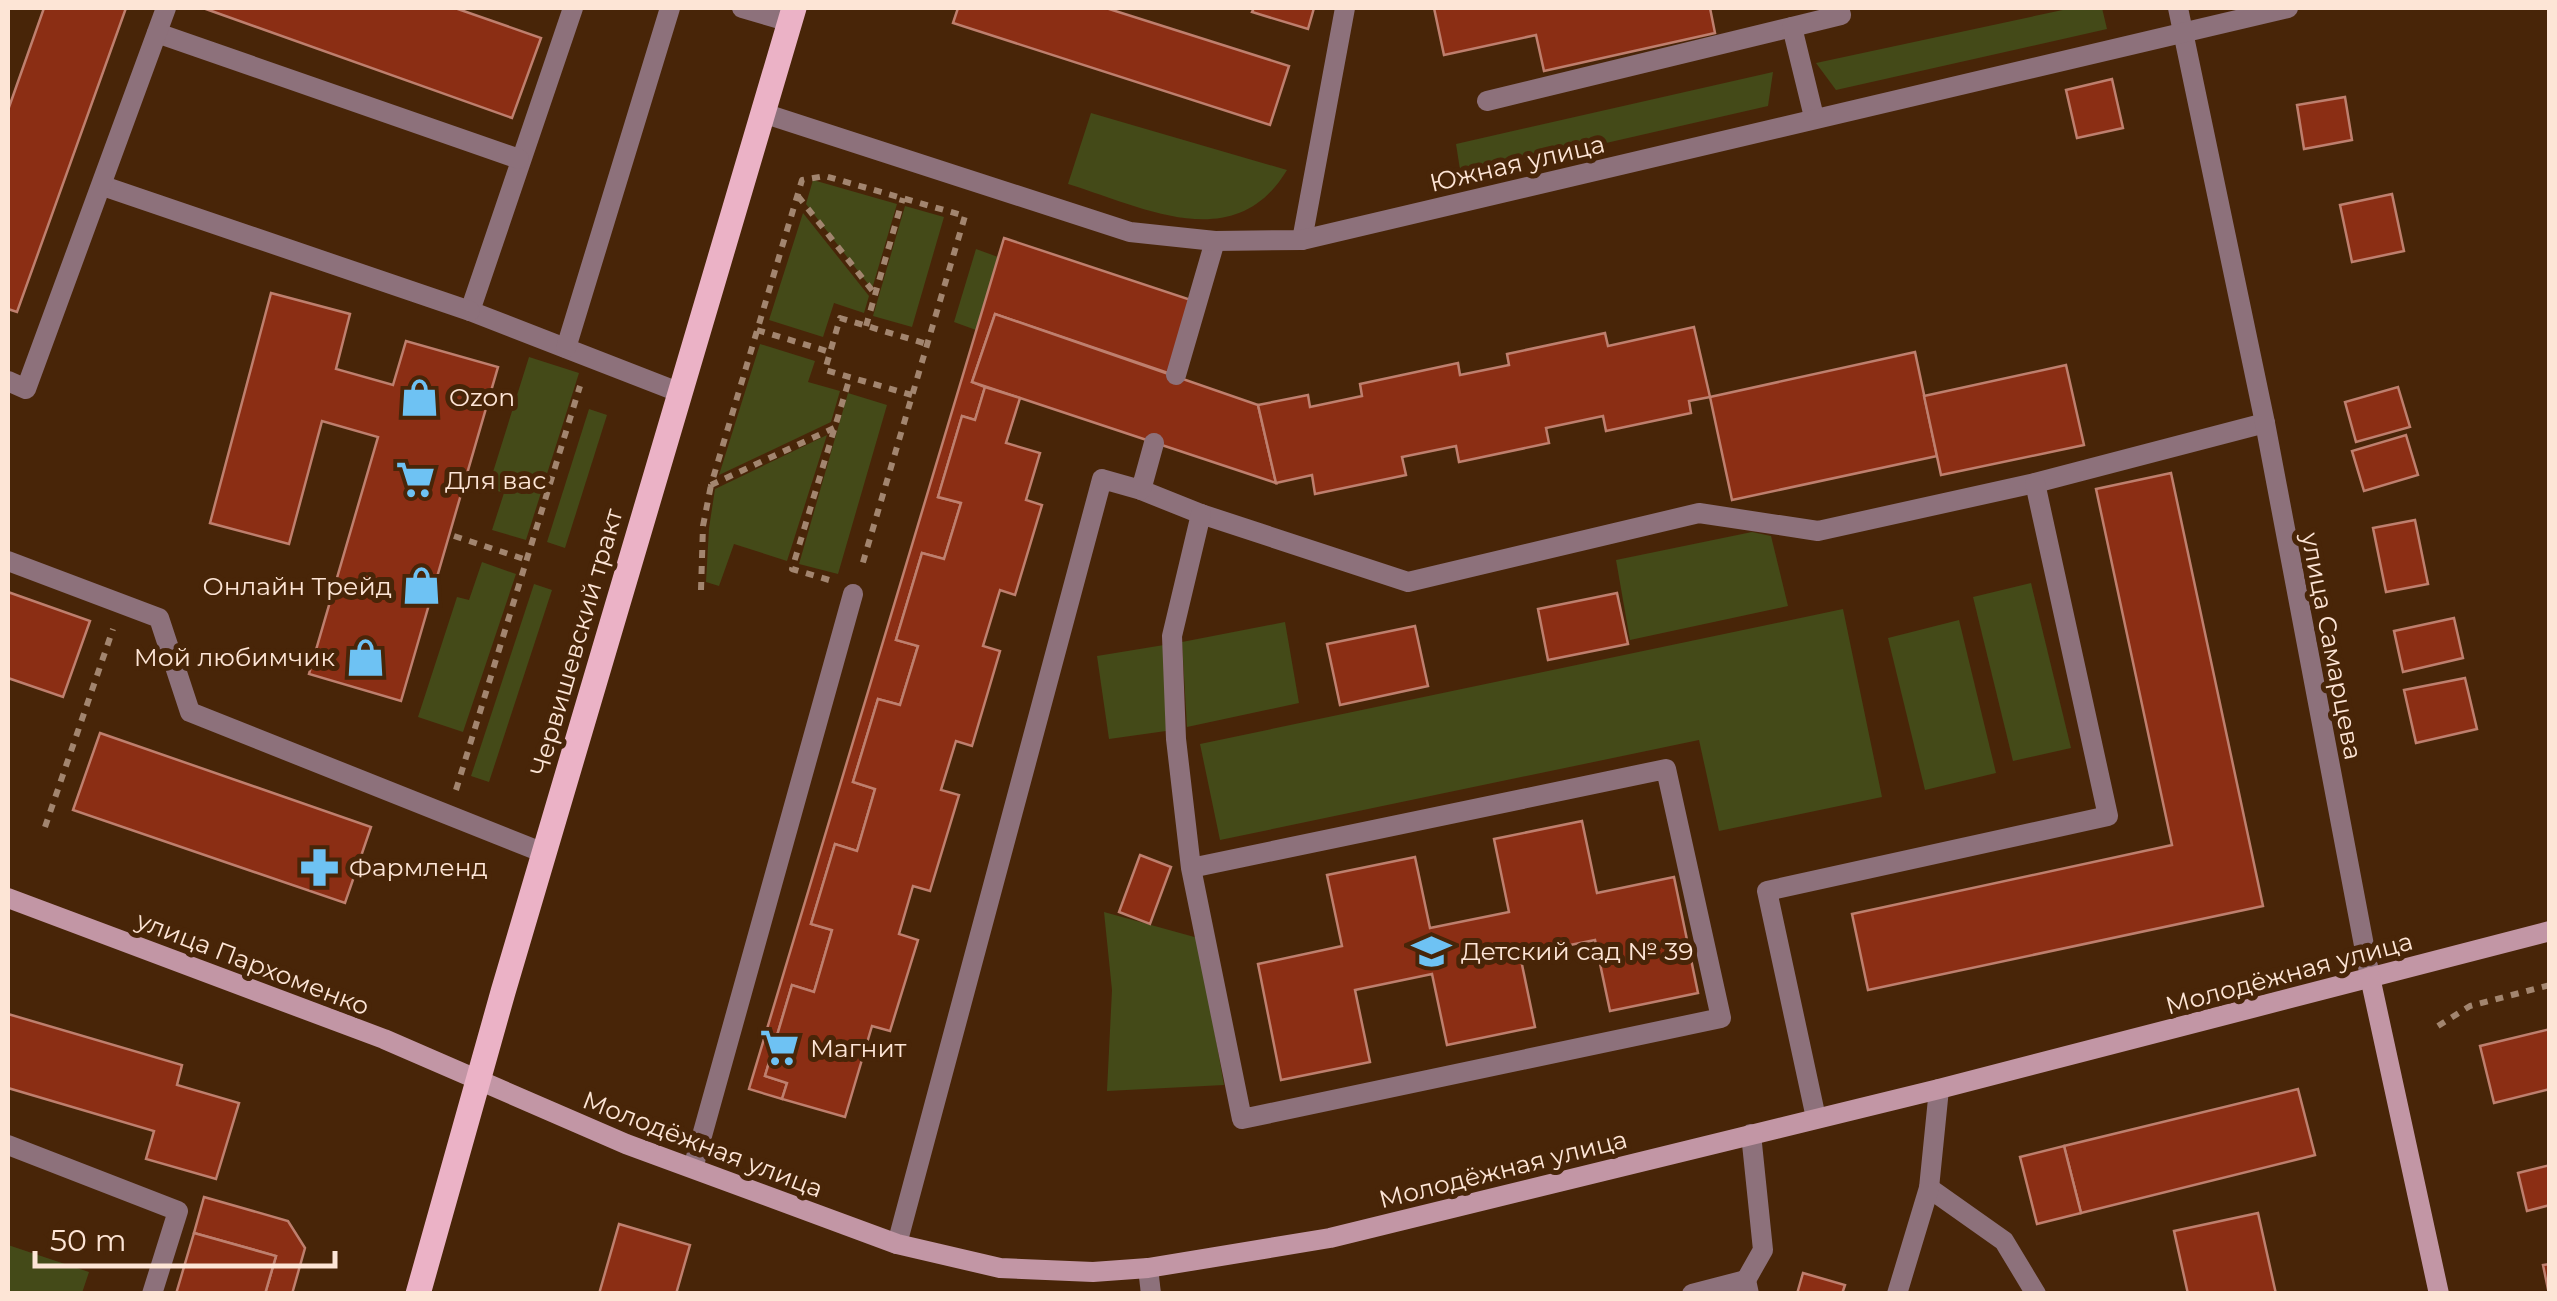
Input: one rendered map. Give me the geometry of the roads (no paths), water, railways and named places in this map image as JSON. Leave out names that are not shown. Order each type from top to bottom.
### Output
[{"type":"main road","name":"Червишевский тракт","points":[[418,1294],[792,15]]},
{"type":"street","points":[[8,382],[26,388],[166,8]]},
{"type":"street","points":[[470,311],[573,8]]},
{"type":"street","points":[[566,348],[670,8]]},
{"type":"street","points":[[742,8],[792,15]]},
{"type":"street","points":[[1302,240],[1345,8]]},
{"type":"street","points":[[1486,101],[1841,15],[1839,8]]},
{"type":"street","name":"улица Самарцева","points":[[2178,8],[2264,423],[2370,977],[2439,1294]]},
{"type":"street","name":"Южная улица","points":[[764,114],[1130,232],[1215,241],[1302,240],[2288,8]]},
{"type":"street","points":[[1792,27],[1814,118]]},
{"type":"street","points":[[156,33],[519,159]]},
{"type":"street","points":[[103,186],[470,311],[680,393]]},
{"type":"street","points":[[1176,375],[1215,241]]},
{"type":"street","points":[[897,1244],[1102,480],[1408,582],[1700,513],[1818,531],[2035,483],[2264,423]]},
{"type":"street","points":[[1141,490],[1154,444]]},
{"type":"street","points":[[1816,1118],[1767,891],[2108,816],[2035,483]]},
{"type":"street","points":[[1191,868],[1666,769],[1721,1018],[1242,1119],[1191,868],[1176,739],[1172,636],[1201,514]]},
{"type":"street","points":[[8,561],[159,618],[190,712],[544,853]]},
{"type":"street","points":[[693,1168],[854,591]]},
{"type":"street","name":"улица Пархоменко","points":[[8,898],[384,1039],[478,1080]]},
{"type":"street","name":"Молодёжная улица","points":[[478,1080],[570,1122],[897,1244],[1000,1268],[1093,1272],[1148,1268],[1330,1238],[1939,1089],[2550,931]]},
{"type":"street","points":[[1897,1294],[1929,1188],[1939,1089]]},
{"type":"street","points":[[1692,1294],[1748,1286],[1763,1250],[1751,1134]]},
{"type":"street","points":[[8,1145],[178,1212],[152,1294]]},
{"type":"street","points":[[1929,1188],[2004,1242],[2036,1294]]},
{"type":"street","points":[[1148,1268],[1152,1294]]},
{"type":"place","name":"Ozon","points":[[419,397]]},
{"type":"place","name":"Для вас","points":[[415,480]]},
{"type":"place","name":"Онлайн Трейд","points":[[422,586]]},
{"type":"place","name":"Мой любимчик","points":[[365,657]]},
{"type":"place","name":"Фармленд","points":[[319,867]]},
{"type":"place","name":"Детский сад № 39","points":[[1431,951]]},
{"type":"place","name":"Магнит","points":[[780,1048]]}]
